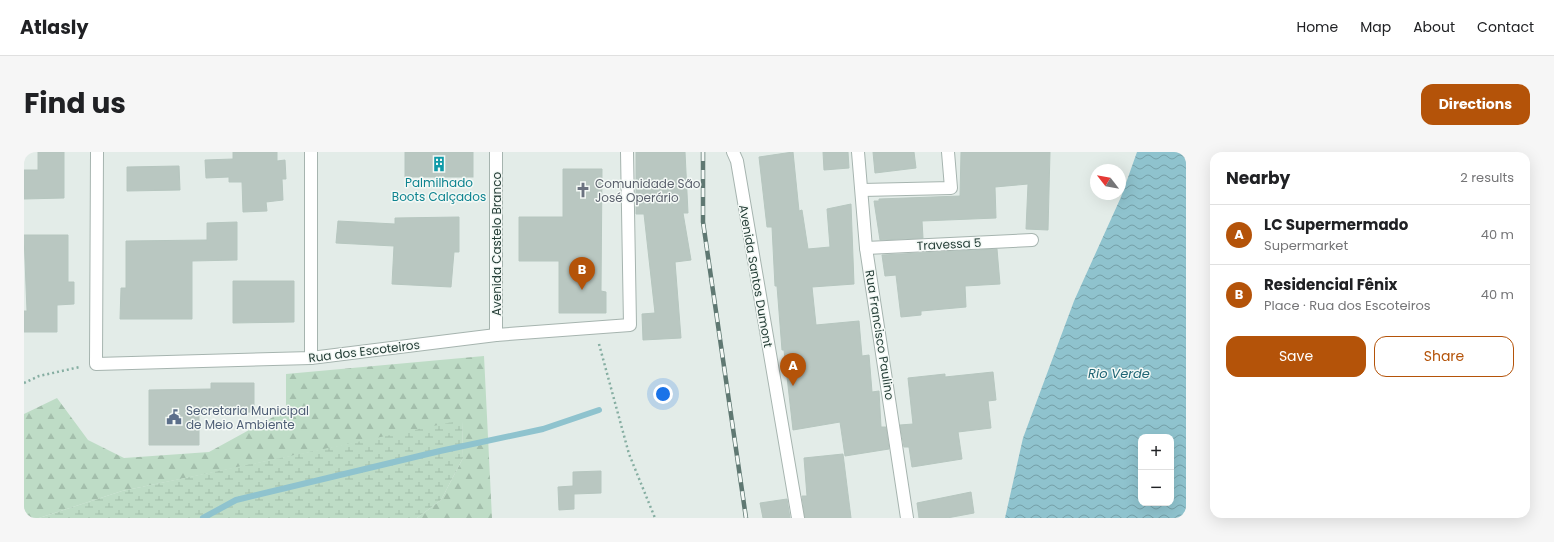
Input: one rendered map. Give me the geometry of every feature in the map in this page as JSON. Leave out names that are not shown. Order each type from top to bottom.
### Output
[{"type":"street","points":[[96,364],[97,152]]},
{"type":"street","points":[[311,152],[311,358]]},
{"type":"street","name":"Avenida Castelo Branco","points":[[496,152],[496,335]]},
{"type":"street","name":"Rua dos Escoteiros","points":[[96,364],[311,358],[496,335],[630,325],[626,152]]},
{"type":"street","name":"Avenida Santos Dumont","points":[[733,152],[738,169],[798,518]]},
{"type":"street","name":"Rua Francisco Paulino","points":[[858,152],[866,248],[907,518]]},
{"type":"street","points":[[862,190],[951,188],[948,152]]},
{"type":"street","name":"Travessa 5","points":[[866,248],[1032,240]]},
{"type":"path","points":[[597,328],[598,342],[629,454],[655,518]]},
{"type":"path","points":[[24,383],[39,376],[96,364]]},
{"type":"green space","points":[[484,356],[492,518],[417,518],[441,500],[463,458],[462,421],[122,491],[39,518],[24,518],[24,414],[57,398],[88,440],[124,458],[209,452],[286,410],[286,374]]},
{"type":"green space","points":[[462,420],[463,458],[441,500],[417,518],[39,518],[122,491]]},
{"type":"water","name":"Rio Verde","points":[[1137,152],[1186,152],[1186,518],[1005,518],[1023,438],[1074,301],[1120,200],[1126,200],[1126,183]]},
{"type":"building","points":[[38,152],[64,152],[64,198],[24,199],[24,170],[38,170]]},
{"type":"building","points":[[233,152],[277,152],[277,161],[285,160],[286,179],[282,179],[283,200],[266,202],[267,211],[243,212],[242,182],[229,182],[229,177],[206,178],[205,160],[233,159]]},
{"type":"building","name":"Palmilhado Boots Calçados","points":[[405,152],[473,152],[473,177],[405,177]]},
{"type":"building","points":[[636,152],[685,152],[688,213],[683,213],[691,260],[675,262],[681,338],[643,340],[642,314],[655,313],[644,214],[636,214]]},
{"type":"building","points":[[793,152],[799,211],[802,210],[808,249],[830,247],[827,209],[851,204],[854,284],[812,287],[816,325],[859,321],[862,356],[869,355],[872,392],[879,391],[881,427],[886,427],[889,449],[845,456],[840,422],[793,430],[784,350],[782,350],[777,286],[775,286],[772,227],[767,227],[759,157]]},
{"type":"building","points":[[823,152],[848,152],[849,168],[824,170]]},
{"type":"building","points":[[873,152],[914,152],[916,168],[875,173]]},
{"type":"building","points":[[961,152],[1050,152],[1048,230],[1026,229],[1028,184],[995,187],[996,218],[922,221],[923,238],[880,240],[874,201],[879,201],[879,199],[960,196]]},
{"type":"building","points":[[179,166],[180,190],[127,191],[127,167]]},
{"type":"building","points":[[563,169],[602,169],[601,291],[606,292],[606,313],[559,313],[559,261],[519,261],[519,217],[563,217]]},
{"type":"building","points":[[459,217],[459,252],[454,252],[451,287],[392,284],[394,246],[336,243],[338,221],[395,224],[395,218]]},
{"type":"building","points":[[237,222],[237,260],[192,261],[192,319],[120,319],[121,288],[126,288],[126,241],[207,240],[207,223]]},
{"type":"building","points":[[24,235],[68,235],[68,282],[74,282],[74,304],[57,305],[57,332],[24,332],[24,311],[27,311]]},
{"type":"building","points":[[997,249],[1000,284],[965,286],[966,307],[921,311],[921,315],[901,317],[896,275],[885,276],[882,255]]},
{"type":"building","points":[[233,281],[294,281],[294,322],[233,323]]},
{"type":"building","points":[[993,372],[996,400],[988,401],[991,428],[958,432],[962,459],[912,467],[909,447],[904,447],[900,425],[913,424],[908,378],[945,374],[945,377]]},
{"type":"building","name":"Secretaria Municipal de Meio Ambiente","points":[[211,383],[254,383],[254,412],[199,413],[199,445],[149,445],[149,390],[211,389]]},
{"type":"building","points":[[843,454],[851,518],[805,518],[802,496],[807,496],[804,458]]},
{"type":"building","points":[[601,471],[601,493],[574,494],[574,509],[559,510],[558,487],[573,486],[573,472]]},
{"type":"building","points":[[971,492],[974,513],[947,518],[919,518],[917,503]]},
{"type":"building","points":[[787,499],[790,518],[763,518],[760,503]]},
{"type":"waterway","points":[[203,518],[236,500],[440,451],[543,429],[599,410]]},
{"type":"railway","points":[[703,152],[703,222],[746,518]]},
{"type":"place","name":"Palmilhado Boots Calçados","points":[[439,164]]},
{"type":"place","name":"Comunidade São José Operário","points":[[583,190]]},
{"type":"place","name":"Residencial Fênix","points":[[582,290]]},
{"type":"place","name":"LC Supermermado","points":[[793,386]]},
{"type":"place","name":"Secretaria Municipal de Meio Ambiente","points":[[174,417]]}]
